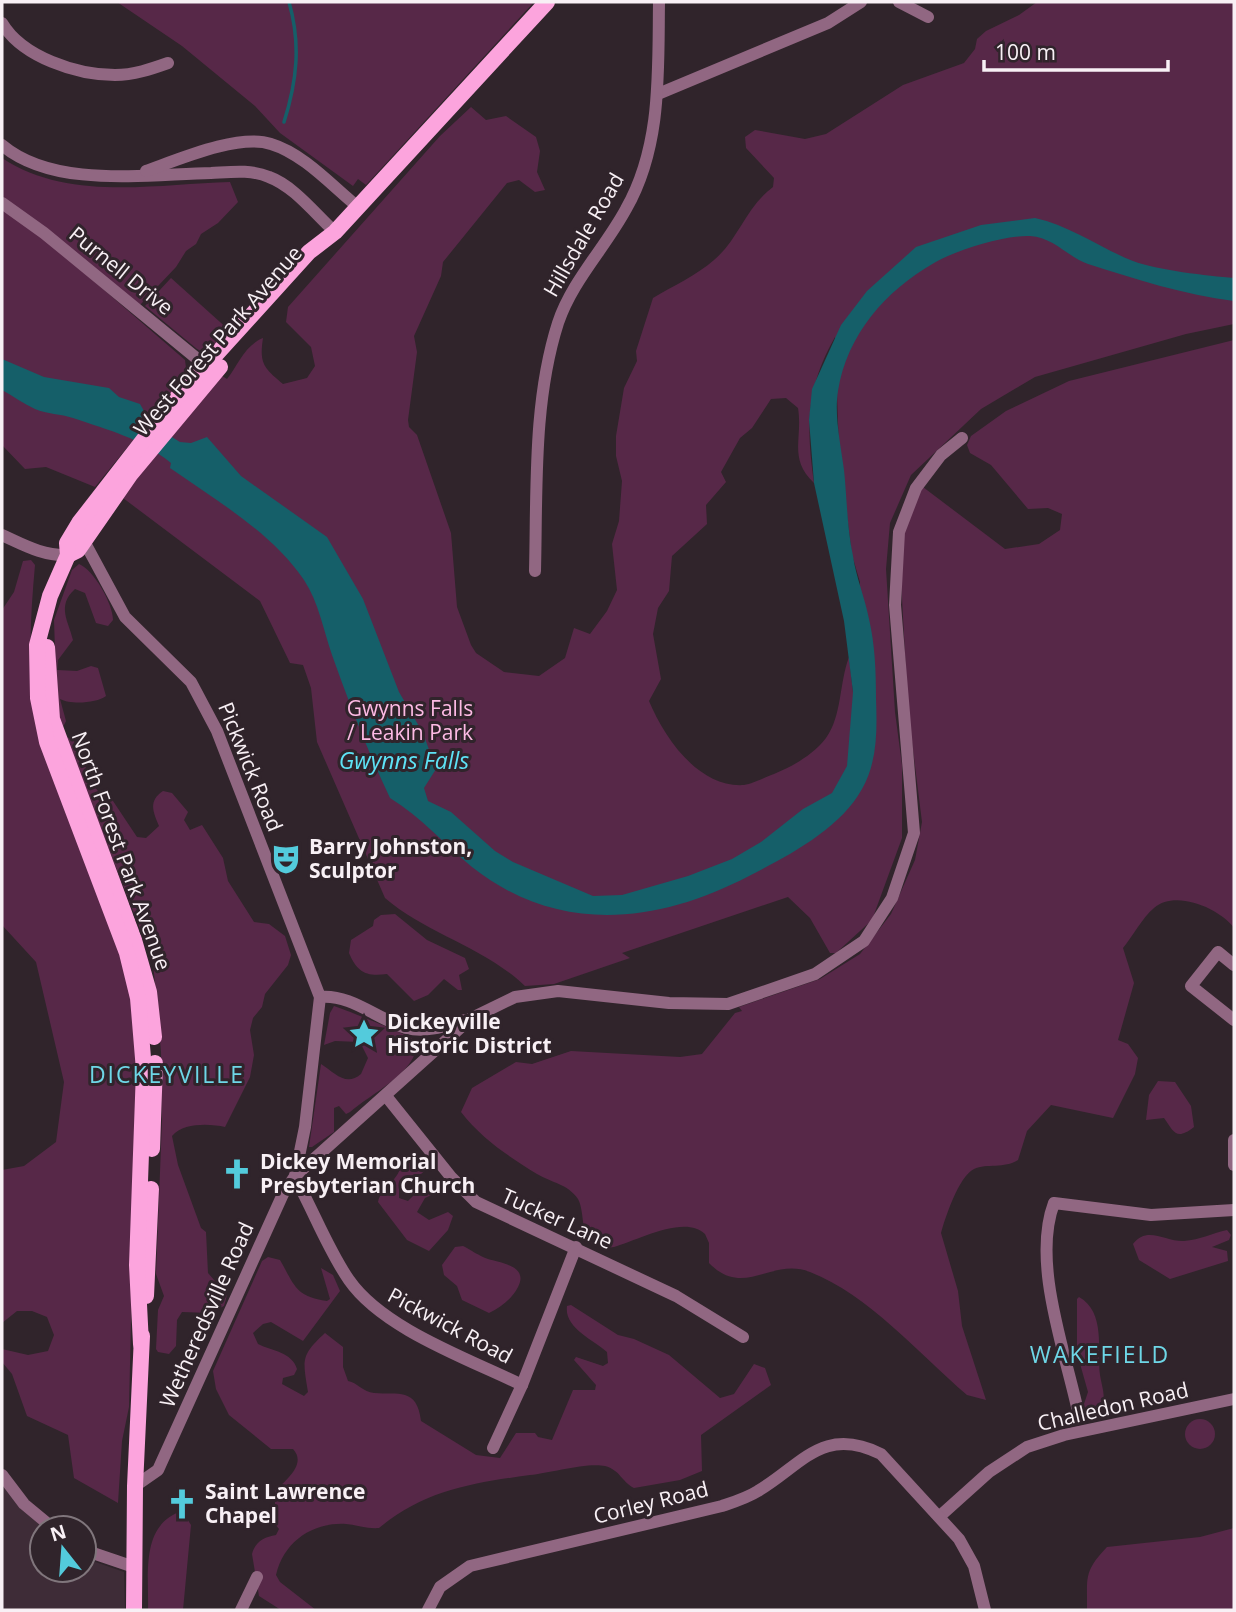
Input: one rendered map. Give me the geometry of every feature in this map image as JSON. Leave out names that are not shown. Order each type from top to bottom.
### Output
[{"type":"main road","name":"West Forest Park Avenue","points":[[125,471],[210,369],[329,247],[334,232],[547,2]]},
{"type":"main road","name":"North Forest Park Avenue","points":[[68,555],[78,550],[125,471]]},
{"type":"main road","name":"North Forest Park Avenue","points":[[125,471],[79,523],[67,543],[68,555],[50,596],[37,645],[36,675],[41,717],[51,753],[127,953],[142,1026],[144,1070],[137,1265],[141,1344],[135,1486],[134,1610]]},
{"type":"street","name":"Hillsdale Road","points":[[535,571],[543,391],[551,348],[559,320],[576,286],[634,193],[648,153],[658,94],[659,2]]},
{"type":"street","points":[[658,94],[828,23],[861,2]]},
{"type":"street","points":[[899,2],[928,17]]},
{"type":"street","points":[[2,23],[26,49],[91,73],[134,74],[168,63]]},
{"type":"street","points":[[136,174],[227,146],[263,142],[284,149],[358,207]]},
{"type":"street","points":[[2,145],[28,161],[58,170],[95,176],[262,174],[283,184],[334,232]]},
{"type":"street","name":"Purnell Drive","points":[[2,203],[44,233],[210,369]]},
{"type":"street","name":"Wetheredsville Road","points":[[320,997],[333,995],[406,1027],[433,1029],[470,1018],[515,997],[558,991],[669,1003],[729,1004],[802,980],[850,953],[882,916],[911,850],[913,812],[901,701],[895,605],[899,532],[916,488],[941,455],[962,438]]},
{"type":"street","points":[[2,536],[44,553],[68,555]]},
{"type":"street","name":"Pickwick Road","points":[[84,541],[125,617],[178,668],[201,699],[217,732],[320,997],[295,1176],[348,1279],[371,1306],[395,1323],[522,1385]]},
{"type":"street","points":[[1234,965],[1218,952],[1191,986],[1234,1020]]},
{"type":"street","name":"Wetheredsville Road","points":[[135,1486],[158,1469],[283,1194],[295,1176],[470,1018]]},
{"type":"street","name":"Tucker Lane","points":[[386,1096],[451,1177],[476,1202],[676,1296],[743,1338]]},
{"type":"street","points":[[1234,1140],[1234,1165]]},
{"type":"street","points":[[1077,1407],[1051,1291],[1047,1256],[1047,1230],[1054,1203],[1151,1214],[1234,1210]]},
{"type":"street","points":[[493,1448],[522,1385],[576,1247]]},
{"type":"street","name":"Challedon Road","points":[[940,1516],[989,1472],[1027,1447],[1064,1435],[1234,1399]]},
{"type":"street","name":"Corley Road","points":[[428,1610],[440,1587],[452,1576],[470,1566],[722,1506],[759,1491],[809,1453],[823,1447],[849,1443],[866,1446],[881,1454],[940,1516]]},
{"type":"street","points":[[2,1475],[24,1504],[36,1514]]},
{"type":"street","points":[[940,1516],[967,1551],[985,1610]]},
{"type":"street","points":[[98,1555],[134,1567]]},
{"type":"street","points":[[241,1610],[257,1577]]},
{"type":"shaded area","points":[[2,1483],[17,1504],[28,1514],[28,1584],[98,1584],[98,1563],[124,1572],[125,1610],[2,1610]]},
{"type":"green space","points":[[117,2],[534,2],[366,185],[358,179],[353,186],[280,133],[255,106],[182,46]]},
{"type":"green space","name":"Gwynns Falls / Leakin Park","points":[[1037,2],[1234,2],[1234,324],[1186,334],[1035,377],[981,409],[911,475],[890,523],[886,569],[895,712],[902,765],[902,838],[872,920],[836,953],[830,953],[810,918],[788,897],[622,953],[630,958],[554,984],[525,986],[492,961],[401,911],[385,898],[317,742],[311,688],[303,665],[290,663],[260,601],[119,495],[219,374],[227,379],[247,350],[257,341],[263,338],[264,365],[283,384],[307,378],[315,366],[311,347],[286,322],[288,307],[440,136],[471,107],[486,120],[506,116],[536,137],[540,151],[537,172],[545,190],[535,192],[519,180],[507,183],[443,262],[441,276],[414,336],[417,352],[408,420],[409,427],[417,435],[451,533],[457,607],[471,645],[476,653],[504,672],[539,676],[565,658],[574,628],[590,634],[607,611],[617,590],[612,544],[619,521],[622,481],[616,456],[616,436],[624,388],[637,361],[636,351],[653,298],[693,275],[723,252],[755,204],[773,187],[774,178],[746,148],[745,137],[755,130],[805,139],[826,134],[903,85],[964,63],[975,49],[977,39],[986,31],[1019,15]],"holes":[[[835,337],[839,451],[852,555],[860,582],[853,692],[849,657],[835,720],[826,738],[815,750],[788,767],[759,780],[744,785],[727,784],[712,778],[685,758],[664,730],[649,701],[661,679],[653,634],[658,608],[669,591],[672,556],[707,524],[706,505],[726,482],[721,472],[740,438],[752,428],[771,399],[786,398],[798,408],[799,457],[806,474],[814,483],[809,425],[811,408],[818,373]]]},
{"type":"green space","points":[[2,158],[28,172],[55,181],[84,185],[143,187],[230,182],[238,202],[218,223],[201,234],[196,244],[186,251],[176,267],[140,305],[2,196]]},
{"type":"green space","points":[[2,207],[36,231],[185,360],[186,368],[182,380],[95,487],[46,467],[25,469],[2,445]]},
{"type":"green space","points":[[171,278],[230,331],[212,349],[203,352],[197,349],[145,306]]},
{"type":"green space","points":[[1234,340],[1234,928],[1219,914],[1185,901],[1174,900],[1154,908],[1123,948],[1134,983],[1118,1040],[1128,1044],[1138,1058],[1135,1074],[1113,1118],[1051,1105],[1027,1131],[1018,1160],[974,1169],[958,1188],[941,1233],[958,1291],[962,1326],[986,1400],[967,1395],[873,1310],[832,1282],[810,1272],[783,1269],[746,1278],[722,1273],[709,1263],[709,1243],[705,1234],[685,1227],[660,1231],[614,1247],[586,1242],[581,1207],[574,1194],[506,1154],[478,1131],[461,1112],[472,1088],[516,1062],[532,1064],[571,1051],[680,1057],[702,1054],[735,1013],[742,1011],[739,1007],[820,979],[860,954],[891,914],[915,860],[922,822],[908,710],[900,561],[901,531],[919,484],[1005,549],[1039,544],[1060,530],[1062,514],[1048,508],[1028,509],[991,465],[970,453],[967,445],[971,436],[1006,411],[1069,381]]},
{"type":"green space","points":[[31,560],[35,565],[31,615],[34,699],[123,952],[138,1024],[129,1407],[122,1441],[118,1503],[74,1478],[68,1435],[27,1416],[12,1374],[2,1362],[2,1349],[28,1355],[48,1351],[54,1335],[47,1317],[32,1311],[17,1311],[2,1323],[2,1170],[24,1166],[56,1142],[64,1082],[36,962],[2,925],[2,610],[14,592],[23,561]]},
{"type":"green space","points":[[79,564],[91,573],[102,588],[113,620],[108,626],[96,623],[85,593],[75,589],[69,595],[65,608],[73,640],[58,660],[57,670],[77,671],[91,666],[98,668],[106,696],[84,702],[60,699],[66,721],[63,727],[57,711],[54,620],[72,570]]},
{"type":"green space","points":[[65,737],[73,739],[94,786],[101,795],[111,798],[137,837],[146,838],[159,826],[154,811],[155,799],[163,791],[172,793],[188,812],[184,820],[190,830],[202,825],[223,858],[228,881],[254,922],[269,924],[285,936],[291,955],[288,965],[265,994],[262,1007],[253,1018],[250,1030],[254,1055],[250,1077],[225,1127],[190,1126],[172,1136],[178,1165],[201,1228],[206,1232],[208,1273],[227,1295],[224,1306],[210,1313],[182,1312],[177,1320],[176,1346],[169,1354],[156,1349],[158,1310],[164,1296],[156,1274],[162,1121],[161,1052],[153,962]]},
{"type":"green space","points":[[395,914],[427,940],[465,958],[469,969],[459,975],[462,990],[444,979],[428,995],[414,1001],[387,974],[368,974],[355,965],[349,953],[351,940],[373,926],[374,920],[381,915]]},
{"type":"green space","points":[[334,1006],[417,1042],[415,1053],[402,1073],[350,1112],[346,1114],[339,1106],[334,1108],[334,1132],[309,1147],[321,1064],[341,1077],[350,1079],[361,1074],[368,1058],[360,1042],[335,1041],[324,1045],[330,1013]]},
{"type":"green space","points":[[1158,1081],[1175,1082],[1191,1106],[1194,1127],[1179,1134],[1164,1118],[1146,1120],[1149,1095]]},
{"type":"green space","points":[[415,1155],[419,1158],[427,1155],[430,1159],[429,1167],[421,1174],[407,1176],[399,1190],[399,1198],[408,1201],[427,1182],[441,1181],[444,1189],[425,1198],[417,1212],[429,1220],[448,1212],[453,1216],[448,1230],[429,1251],[407,1240],[378,1202],[382,1192],[397,1176],[401,1165]]},
{"type":"green space","points":[[1227,1230],[1231,1235],[1229,1240],[1212,1247],[1227,1251],[1228,1261],[1170,1279],[1139,1260],[1133,1244],[1144,1236],[1184,1241]]},
{"type":"green space","points":[[463,1246],[485,1258],[506,1264],[520,1274],[518,1287],[513,1295],[489,1313],[462,1300],[457,1286],[444,1275],[442,1265],[455,1247]]},
{"type":"green space","points":[[268,1257],[280,1260],[293,1283],[308,1296],[327,1301],[330,1299],[321,1268],[333,1275],[340,1291],[303,1341],[271,1322],[263,1324],[253,1333],[258,1344],[286,1355],[294,1363],[297,1369],[294,1375],[283,1378],[282,1384],[304,1396],[308,1392],[305,1359],[311,1347],[325,1333],[343,1347],[343,1367],[348,1381],[370,1392],[411,1398],[419,1410],[421,1421],[476,1455],[500,1458],[516,1433],[535,1433],[538,1437],[552,1440],[573,1390],[595,1390],[596,1385],[574,1360],[576,1357],[603,1366],[608,1363],[607,1352],[570,1321],[567,1306],[571,1305],[618,1335],[634,1339],[669,1355],[720,1398],[734,1394],[754,1364],[765,1368],[771,1385],[701,1435],[702,1471],[680,1480],[634,1488],[605,1466],[579,1467],[450,1490],[414,1505],[379,1528],[334,1524],[311,1530],[293,1543],[286,1552],[276,1575],[280,1582],[316,1610],[281,1610],[259,1596],[252,1554],[258,1543],[276,1535],[279,1529],[275,1524],[275,1491],[293,1472],[298,1460],[297,1455],[293,1449],[271,1449],[229,1415],[216,1389],[213,1371],[262,1261]]},
{"type":"green space","points":[[1079,1297],[1088,1304],[1097,1322],[1104,1395],[1102,1408],[1085,1415],[1081,1413],[1088,1392],[1077,1353]]},
{"type":"green space","points":[[1200,1419],[1210,1424],[1215,1434],[1210,1444],[1200,1449],[1190,1444],[1185,1434],[1190,1424]]},
{"type":"green space","points":[[182,1511],[191,1525],[183,1610],[148,1610],[148,1567],[153,1539],[159,1527]]},
{"type":"green space","points":[[1234,1528],[1234,1610],[1087,1610],[1090,1570],[1107,1547],[1200,1537]]},
{"type":"water","name":"Gwynns Falls","points":[[1035,218],[1061,226],[1133,261],[1183,272],[1234,278],[1234,301],[1178,291],[1142,281],[1088,264],[1038,237],[1019,236],[967,248],[943,258],[916,274],[884,301],[859,333],[850,351],[837,401],[851,545],[869,619],[875,658],[876,733],[874,756],[867,778],[841,817],[796,850],[714,892],[644,912],[608,915],[573,912],[539,904],[505,889],[472,867],[422,822],[390,798],[352,709],[313,598],[304,580],[276,547],[242,518],[170,468],[171,463],[147,447],[99,427],[35,409],[2,390],[2,359],[44,377],[109,388],[119,397],[140,404],[152,425],[180,442],[191,443],[207,437],[241,476],[327,537],[363,599],[399,692],[423,733],[436,769],[424,788],[428,801],[451,812],[495,851],[513,862],[593,896],[622,895],[688,876],[732,859],[761,842],[803,809],[832,793],[847,766],[853,692],[844,621],[814,483],[809,420],[812,389],[841,325],[867,291],[916,247],[981,225]]},
{"type":"waterway","points":[[284,122],[296,62],[295,33],[289,2]]},
{"type":"place","name":"Barry Johnston, Sculptor","points":[[286,859]]},
{"type":"place","name":"Dickeyville Historic District","points":[[364,1034]]},
{"type":"place","name":"Dickey Memorial Presbyterian Church","points":[[237,1174]]},
{"type":"place","name":"Saint Lawrence Chapel","points":[[182,1504]]},
{"type":"district","name":"DICKEYVILLE","points":[[167,1075]]},
{"type":"district","name":"WAKEFIELD","points":[[1100,1355]]}]
